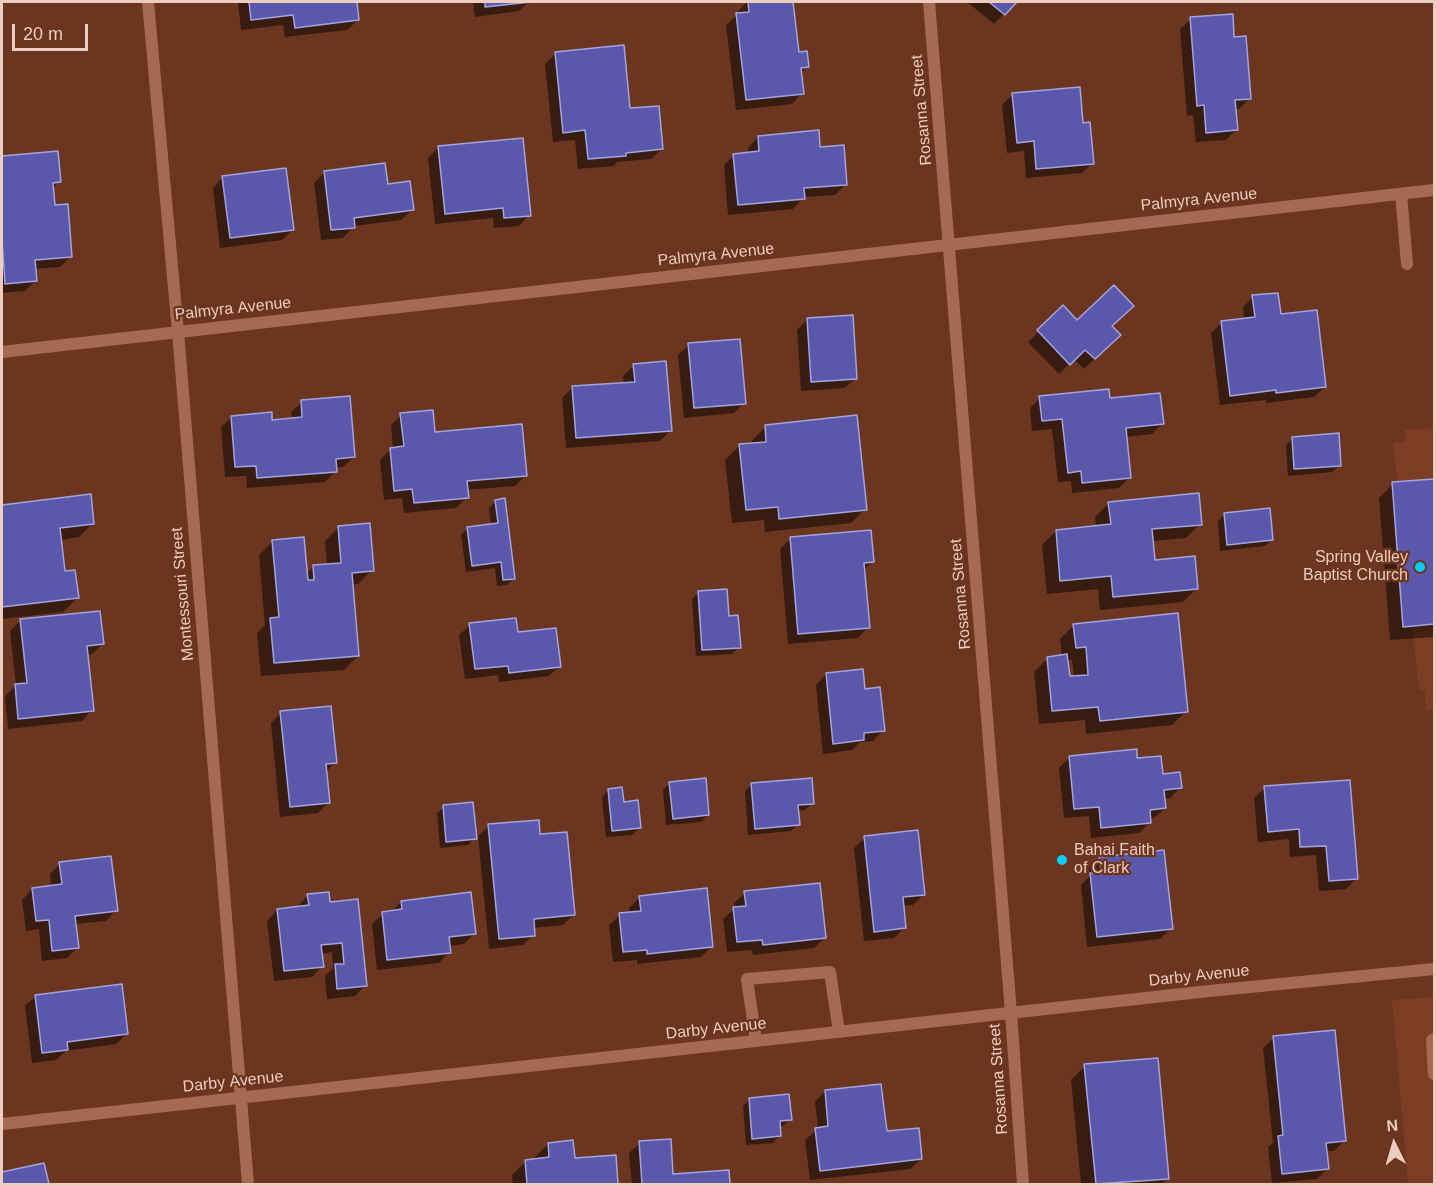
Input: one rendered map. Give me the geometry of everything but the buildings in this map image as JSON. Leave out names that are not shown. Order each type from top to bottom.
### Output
[{"type":"street","name":"Montessouri Street","points":[[148,2],[178,332],[248,1185]]},
{"type":"street","name":"Rosanna Street","points":[[929,2],[1023,1185]]},
{"type":"street","name":"Palmyra Avenue","points":[[2,352],[1434,190]]},
{"type":"street","points":[[1401,194],[1407,264]]},
{"type":"street","name":"Darby Avenue","points":[[2,1124],[1434,969]]},
{"type":"street","points":[[756,1041],[747,979],[830,972],[839,1032]]},
{"type":"street","points":[[1434,1039],[1432,1040],[1434,1074]]},
{"type":"shaded area","name":"Spring Valley Baptist Church","points":[[1434,428],[1434,710],[1426,710],[1425,690],[1419,691],[1393,443],[1405,441],[1404,430]]},
{"type":"shaded area","points":[[1434,997],[1434,1184],[1408,1184],[1392,1000]]},
{"type":"place","name":"Spring Valley Baptist Church","points":[[1420,567]]},
{"type":"place","name":"Bahai Faith of Clark","points":[[1062,860]]}]
